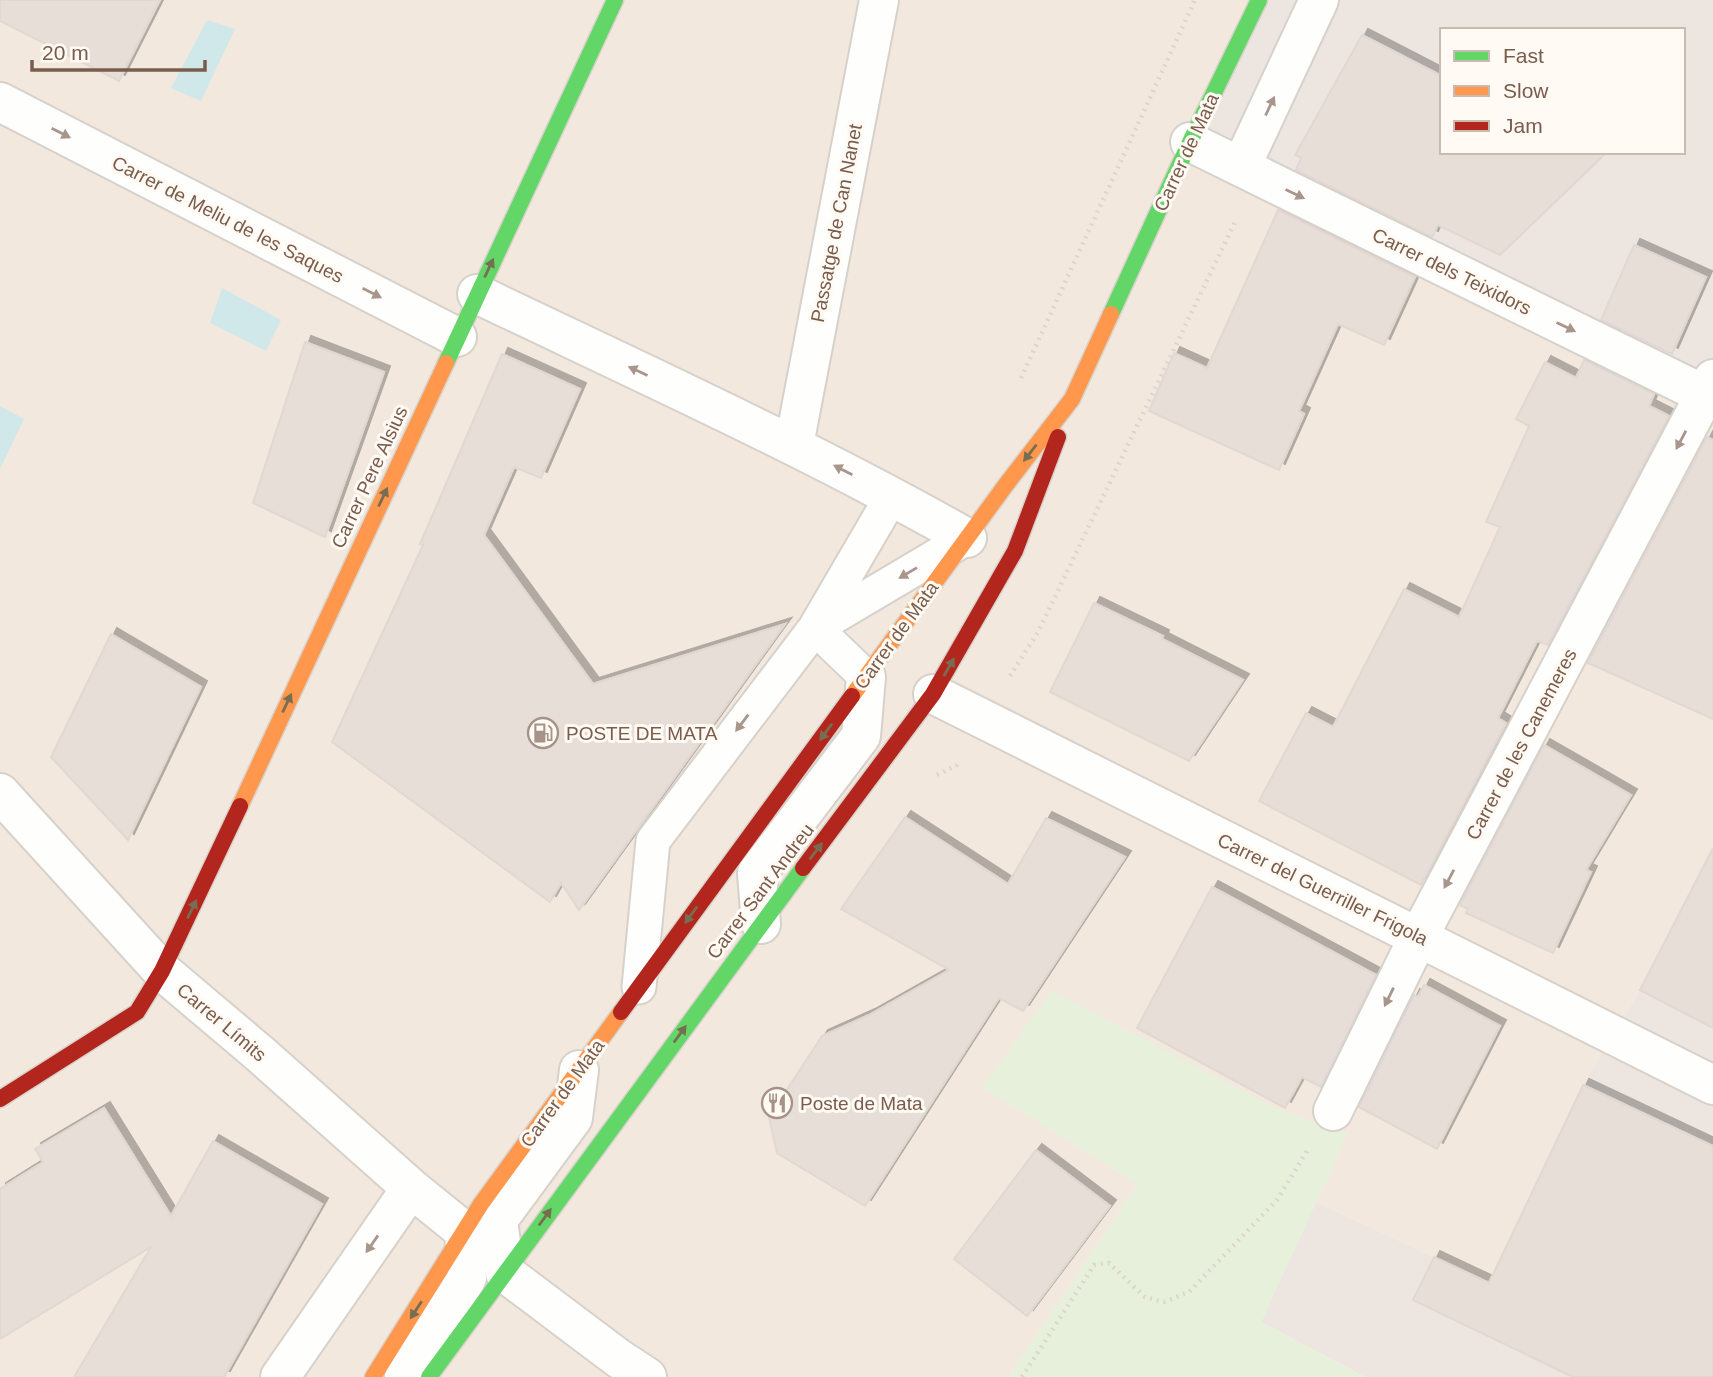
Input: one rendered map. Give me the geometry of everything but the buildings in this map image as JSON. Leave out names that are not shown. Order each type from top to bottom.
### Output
[{"type":"main road","name":"Carrer Pere Alsius","points":[[0,1099],[136,1012],[162,971],[615,0]]},
{"type":"main road","name":"Carrer de Mata","points":[[464,1231],[481,1204],[967,538],[1072,399],[1190,142],[1259,0]]},
{"type":"main road","name":"Carrer Sant Andreu","points":[[429,1377],[520,1284],[761,924],[933,694],[1015,551],[1072,399]]},
{"type":"main road","points":[[373,1377],[464,1231]]},
{"type":"street","name":"Passatge de Can Nanet","points":[[794,445],[879,0]]},
{"type":"street","points":[[1241,167],[1319,0]]},
{"type":"street","name":"Carrer de Meliu de les Saques","points":[[0,102],[457,337]]},
{"type":"street","name":"Carrer dels Teixidors","points":[[1190,142],[1710,391]]},
{"type":"street","points":[[477,294],[794,445],[967,538]]},
{"type":"street","name":"Carrer de les Canemeres","points":[[1333,1111],[1419,936],[1710,391]]},
{"type":"street","points":[[761,924],[757,873],[861,736],[866,677]]},
{"type":"street","name":"Carrer del Guerriller Frigola","points":[[933,694],[1713,1085]]},
{"type":"street","name":"Carrer Límits","points":[[0,793],[162,971],[464,1231]]},
{"type":"street","points":[[579,1070],[573,1118],[498,1220],[520,1284],[647,1377]]},
{"type":"street","points":[[280,1377],[411,1188]]},
{"type":"street","points":[[404,1377],[467,1278],[464,1231]]},
{"type":"lane","points":[[639,987],[653,841],[815,628],[892,496]]},
{"type":"lane","points":[[815,628],[967,538]]},
{"type":"lane","points":[[815,628],[866,677]]},
{"type":"path","points":[[1022,1377],[1094,1265],[1110,1263],[1145,1297],[1164,1302],[1189,1292],[1277,1200],[1333,1111]]},
{"type":"shaded area","points":[[0,0],[1259,0],[1440,151],[1440,154],[1443,154],[1713,379],[1713,848],[1640,990],[1583,1085],[1489,1283],[1316,1202],[1347,1134],[1280,1110],[983,1087],[1138,1184],[1008,1377],[0,1377]]},
{"type":"shaded area","points":[[1259,0],[1713,0],[1713,379],[1190,142]]},
{"type":"shaded area","points":[[1713,848],[1713,1377],[1365,1377],[1261,1322],[1316,1202],[1489,1283],[1583,1085],[1640,990]]},
{"type":"green space","points":[[1052,991],[1280,1110],[1348,1134],[1261,1322],[1365,1377],[1008,1377],[1138,1184],[982,1087]]},
{"type":"water","points":[[207,20],[235,29],[201,101],[171,88]]},
{"type":"water","points":[[222,288],[281,320],[266,351],[210,323]]},
{"type":"water","points":[[0,406],[24,419],[0,469]]},
{"type":"traffic: fast","points":[[446,363],[615,0]]},
{"type":"traffic: fast","points":[[1111,314],[1259,0]]},
{"type":"traffic: fast","points":[[429,1377],[803,868]]},
{"type":"traffic: slow","points":[[852,696],[1072,399],[1111,314]]},
{"type":"traffic: slow","points":[[240,806],[446,363]]},
{"type":"traffic: slow","points":[[373,1377],[481,1204],[621,1012]]},
{"type":"traffic: jam","points":[[803,868],[933,694],[1015,551],[1058,437]]},
{"type":"traffic: jam","points":[[621,1012],[852,696]]},
{"type":"traffic: jam","points":[[0,1099],[137,1012],[162,971],[240,806]]},
{"type":"place","name":"POSTE DE MATA","points":[[543,733]]},
{"type":"place","name":"Poste de Mata","points":[[777,1103]]}]
